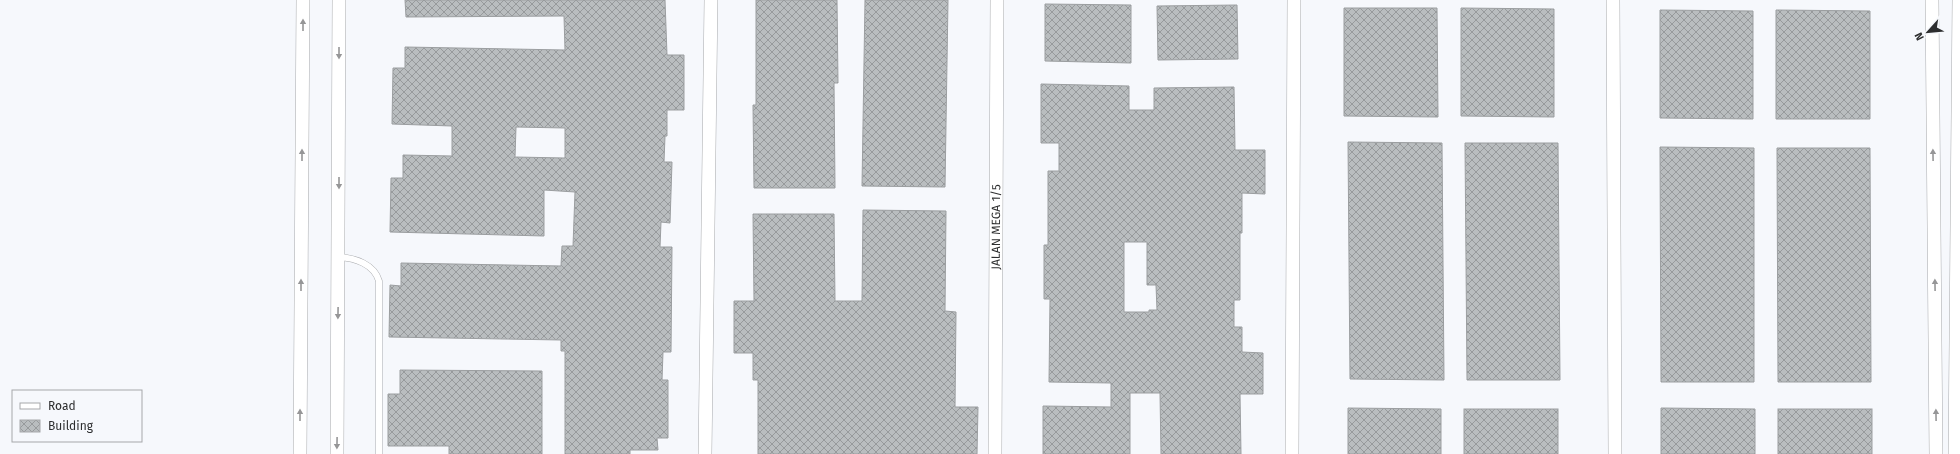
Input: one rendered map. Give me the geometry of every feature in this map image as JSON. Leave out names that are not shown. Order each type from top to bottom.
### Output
[{"type":"street","points":[[300,454],[303,0]]},
{"type":"street","points":[[337,454],[339,0]]},
{"type":"street","points":[[705,454],[711,0]]},
{"type":"street","name":"JALAN MEGA 1/5","points":[[995,454],[997,0]]},
{"type":"street","points":[[1292,454],[1294,0]]},
{"type":"street","points":[[1613,0],[1615,454]]},
{"type":"street","points":[[1932,0],[1936,454]]},
{"type":"street","points":[[1955,454],[1959,0]]},
{"type":"lane","points":[[339,257],[355,260],[374,269],[379,281],[379,454]]},
{"type":"building","points":[[405,0],[665,0],[667,55],[684,55],[684,110],[667,110],[667,136],[665,136],[664,162],[672,162],[670,223],[661,222],[660,247],[672,247],[671,352],[663,352],[662,380],[668,380],[668,438],[657,438],[658,450],[630,450],[630,454],[565,454],[565,351],[561,351],[561,340],[389,337],[390,285],[401,286],[401,263],[561,266],[562,246],[573,246],[575,192],[544,190],[544,236],[390,232],[391,178],[403,178],[403,155],[452,156],[452,126],[392,124],[393,68],[405,68],[405,47],[565,50],[564,16],[406,17]],"holes":[[[516,127],[565,128],[565,158],[515,157]]]},
{"type":"building","points":[[756,0],[837,0],[838,83],[834,83],[835,188],[754,188],[753,105],[756,105]]},
{"type":"building","points":[[865,0],[948,0],[945,187],[862,186]]},
{"type":"building","points":[[1045,4],[1131,5],[1131,63],[1045,61]]},
{"type":"building","points":[[1237,5],[1238,59],[1158,60],[1157,6]]},
{"type":"building","points":[[1344,8],[1437,8],[1438,117],[1344,116]]},
{"type":"building","points":[[1461,8],[1554,9],[1554,117],[1461,116]]},
{"type":"building","points":[[1660,10],[1753,11],[1753,119],[1660,118]]},
{"type":"building","points":[[1776,10],[1870,11],[1870,119],[1776,119]]},
{"type":"building","points":[[1041,84],[1129,86],[1129,110],[1154,110],[1154,88],[1234,87],[1235,150],[1265,150],[1265,194],[1242,193],[1242,233],[1240,233],[1240,300],[1234,300],[1234,327],[1242,327],[1242,352],[1263,353],[1263,394],[1240,394],[1241,454],[1161,454],[1160,393],[1130,393],[1130,454],[1043,454],[1043,406],[1111,407],[1111,383],[1049,382],[1050,299],[1044,299],[1044,245],[1048,245],[1048,171],[1059,171],[1059,143],[1041,143]],"holes":[[[1124,242],[1147,242],[1147,285],[1156,285],[1157,310],[1149,310],[1149,312],[1124,312]]]},
{"type":"building","points":[[1348,142],[1442,143],[1444,380],[1350,379]]},
{"type":"building","points":[[1465,143],[1558,143],[1560,380],[1467,380]]},
{"type":"building","points":[[1660,147],[1754,148],[1754,382],[1661,382]]},
{"type":"building","points":[[1777,148],[1870,148],[1871,382],[1778,382]]},
{"type":"building","points":[[863,210],[946,211],[945,311],[956,312],[955,407],[978,407],[977,454],[758,454],[758,380],[753,380],[753,353],[734,353],[734,301],[754,301],[753,214],[834,214],[835,301],[862,301]]},
{"type":"building","points":[[400,370],[542,371],[542,454],[449,454],[449,446],[388,446],[388,394],[400,394]]},
{"type":"building","points":[[1348,408],[1441,409],[1441,454],[1348,454]]},
{"type":"building","points":[[1661,408],[1755,409],[1755,454],[1661,454]]},
{"type":"building","points":[[1464,409],[1558,409],[1558,454],[1464,454]]},
{"type":"building","points":[[1778,409],[1872,409],[1872,454],[1778,454]]}]
